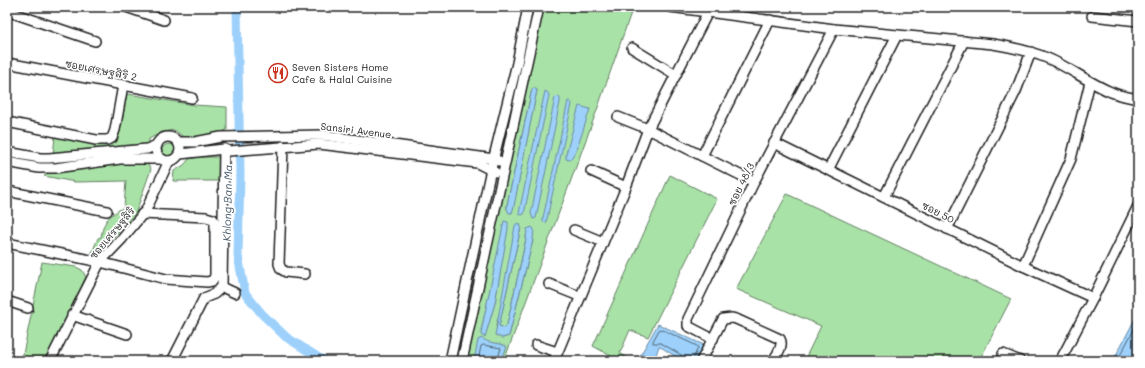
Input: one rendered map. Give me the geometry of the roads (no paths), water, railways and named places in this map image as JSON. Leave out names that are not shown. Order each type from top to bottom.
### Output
[{"type":"street","points":[[126,7],[164,20]]},
{"type":"street","points":[[450,361],[491,169],[514,75],[528,7]]},
{"type":"street","points":[[462,361],[501,176],[539,7]]},
{"type":"street","points":[[670,7],[834,29],[993,44],[1031,52],[1058,63],[1112,93],[1138,99]]},
{"type":"street","points":[[7,10],[95,41]]},
{"type":"street","points":[[536,345],[556,357],[626,187],[648,129],[708,12]]},
{"type":"street","points":[[1092,16],[1138,21]]},
{"type":"street","points":[[702,156],[770,20]]},
{"type":"street","name":"ซอย 48/3","points":[[712,339],[688,326],[688,319],[754,182],[834,29]]},
{"type":"street","points":[[828,170],[897,35]]},
{"type":"street","points":[[884,197],[964,41]]},
{"type":"street","points":[[632,48],[676,75]]},
{"type":"street","points":[[947,228],[1016,91],[1031,52]]},
{"type":"street","name":"ซอยเศรษฐสิริ 2","points":[[7,63],[192,98]]},
{"type":"street","points":[[514,75],[524,78]]},
{"type":"street","points":[[1023,266],[1071,159],[1090,82]]},
{"type":"street","points":[[7,122],[96,140],[107,140],[112,138],[115,130],[123,85]]},
{"type":"street","points":[[618,117],[648,129],[754,182]]},
{"type":"street","name":"Sansiri Avenue","points":[[179,142],[195,142],[221,137],[322,135],[356,144],[477,164],[491,169],[501,176]]},
{"type":"street","points":[[86,159],[120,159],[165,160],[174,160],[180,154],[181,150],[179,142],[169,137],[161,139],[157,145],[157,153],[165,160]]},
{"type":"street","name":"ซอย 50","points":[[774,143],[1023,266],[1093,298]]},
{"type":"street","name":"Sansiri Avenue","points":[[180,154],[283,146],[356,144],[494,159],[505,163]]},
{"type":"street","points":[[9,157],[39,168],[55,168],[86,159],[147,149],[157,145]]},
{"type":"street","points":[[283,146],[279,264],[280,269],[286,272],[305,274]]},
{"type":"street","points":[[173,359],[204,298],[214,294],[222,287],[227,150]]},
{"type":"street","name":"ซอยเศรษฐสิริ","points":[[50,361],[100,262],[122,240],[154,196],[165,160]]},
{"type":"street","points":[[591,172],[626,187]]},
{"type":"street","points":[[7,191],[107,210]]},
{"type":"street","points":[[1060,361],[1138,206]]},
{"type":"street","points":[[7,243],[100,262],[166,279],[207,282],[212,281],[215,276],[215,222],[213,219],[206,217],[142,214]]},
{"type":"street","points":[[574,230],[603,242]]},
{"type":"street","points":[[549,284],[580,296]]},
{"type":"street","points":[[222,287],[235,293]]},
{"type":"street","points":[[7,301],[28,308]]},
{"type":"street","points":[[72,315],[127,334]]},
{"type":"street","points":[[701,361],[723,318],[736,319],[780,339],[782,344],[773,361]]},
{"type":"street","points":[[1003,354],[1020,361]]},
{"type":"water","points":[[534,88],[537,90],[514,206],[512,213],[509,213],[507,205],[532,89]]},
{"type":"water","points":[[545,91],[549,95],[524,214],[522,215],[519,214],[520,208]]},
{"type":"water","points":[[557,96],[560,98],[560,102],[536,218],[533,219],[531,213],[555,98]]},
{"type":"water","points":[[568,101],[572,104],[546,223],[543,222],[543,218]]},
{"type":"water","points":[[579,106],[590,109],[577,149],[570,160],[566,159],[566,154]]},
{"type":"water","points":[[504,221],[508,222],[508,229],[495,303],[485,337],[481,335],[482,327]]},
{"type":"water","points":[[517,223],[520,224],[521,227],[499,326],[504,328],[507,325],[527,229],[532,227],[534,229],[533,240],[509,336],[502,338],[495,335],[515,226]]},
{"type":"water","points":[[1138,313],[1138,361],[1113,361]]},
{"type":"water","points":[[658,324],[704,345],[695,361],[683,361],[659,346],[654,361],[637,361]]},
{"type":"water","points":[[482,338],[488,342],[507,347],[501,361],[474,361],[478,340]]},
{"type":"waterway","name":"Khlong Ban Ma","points":[[237,7],[240,175],[238,256],[245,293],[262,314],[286,337],[324,361]]},
{"type":"place","name":"Seven Sisters Home Cafe & Halal Cuisine","points":[[278,73]]}]
